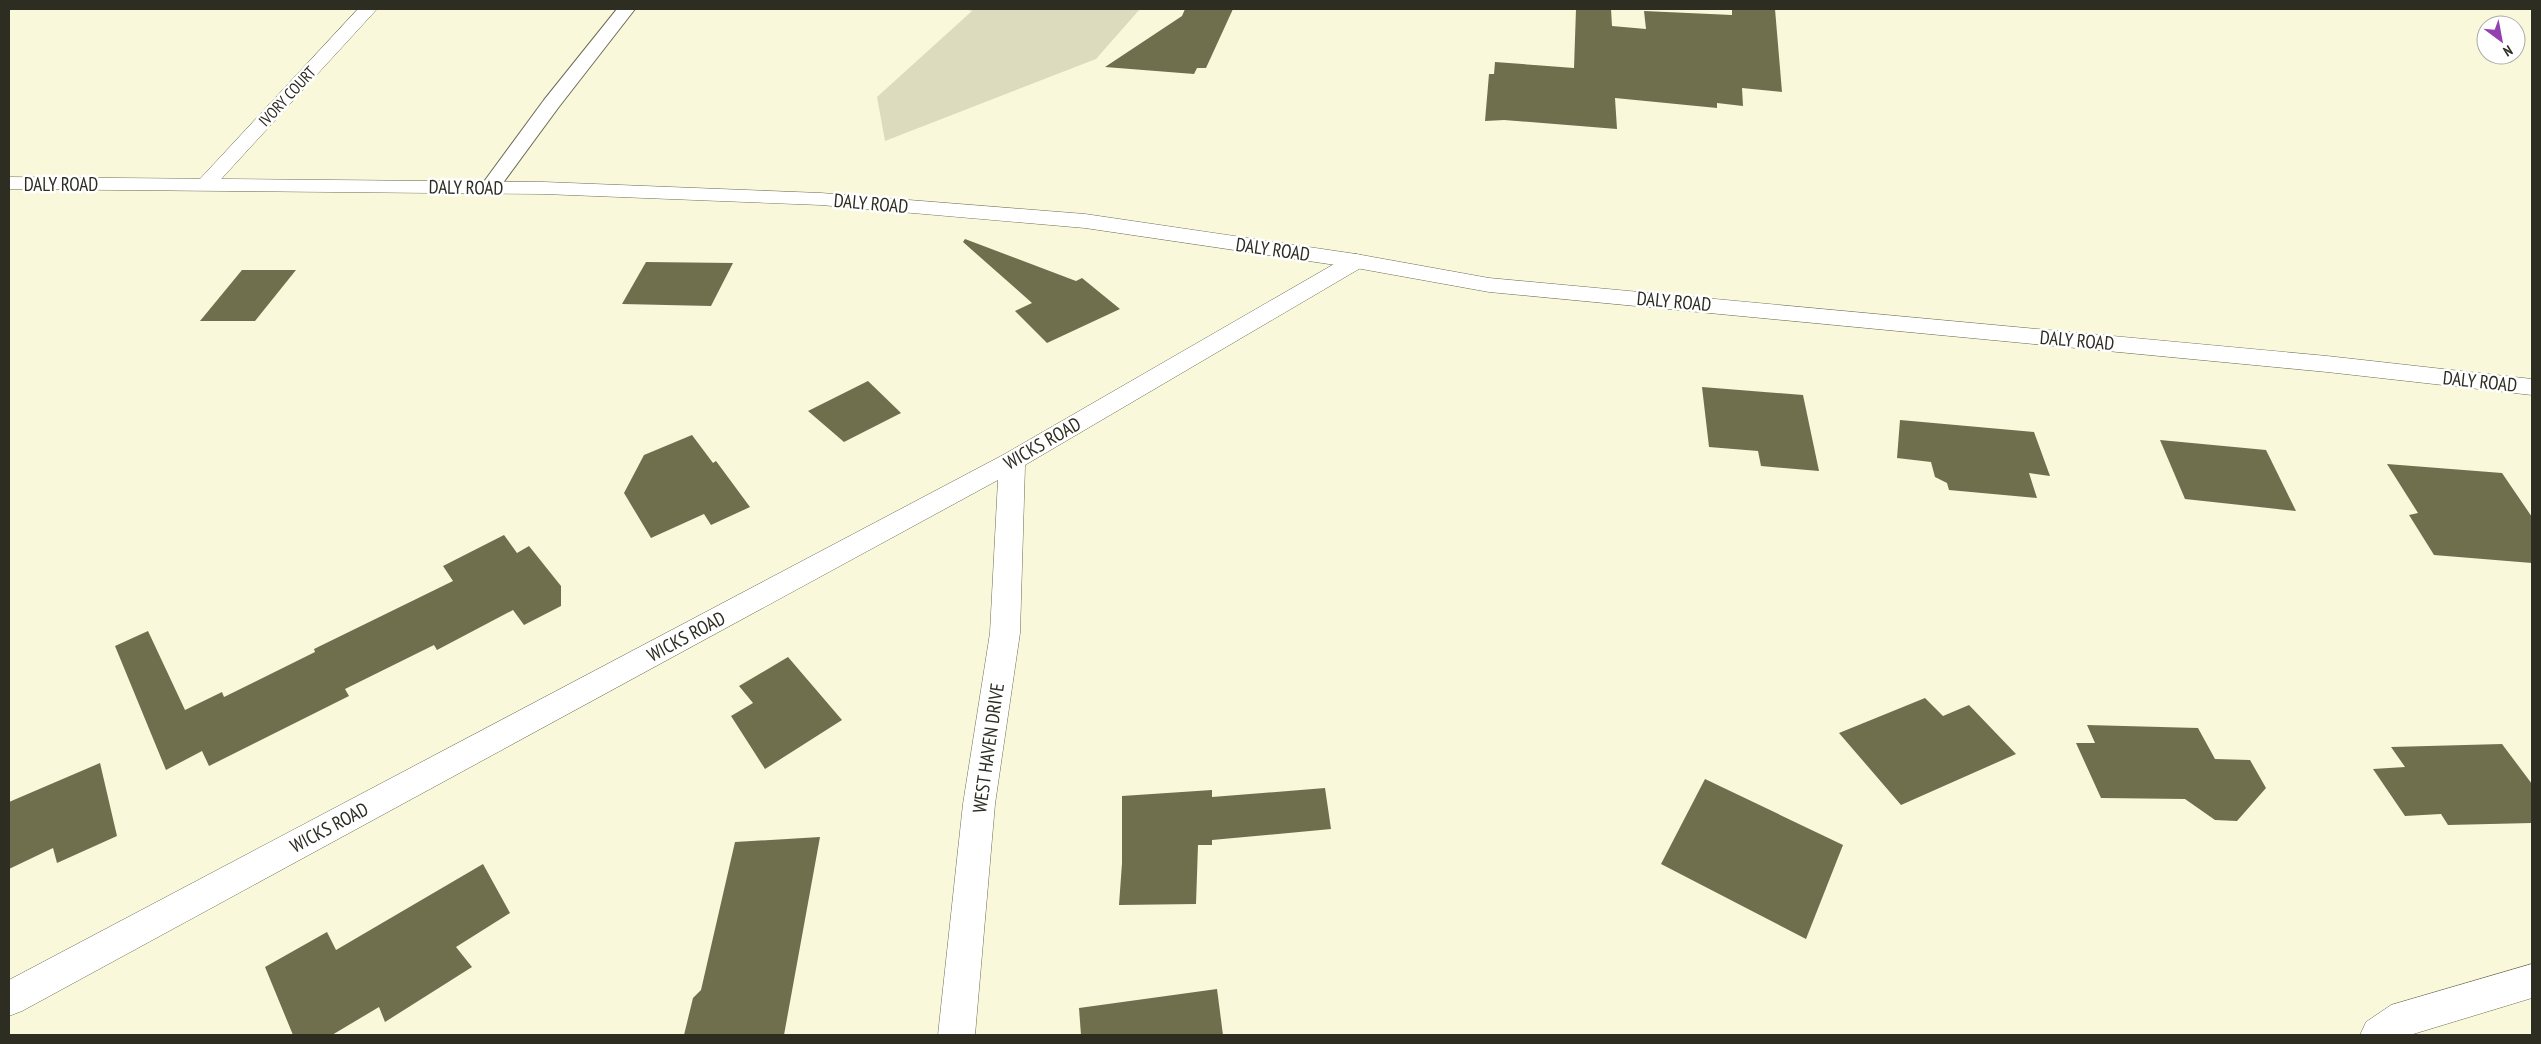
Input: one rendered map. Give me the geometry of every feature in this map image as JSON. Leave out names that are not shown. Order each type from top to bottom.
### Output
[{"type":"street","name":"IVORY COURT","points":[[206,184],[368,9]]},
{"type":"street","name":"DALY ROAD","points":[[9,183],[490,187],[821,199],[1075,220],[1356,262],[1489,285],[2327,364],[2532,387]]},
{"type":"street","name":"WICKS ROAD","points":[[9,999],[1012,461],[1356,262]]},
{"type":"street","name":"WEST HAVEN DRIVE","points":[[958,1035],[979,804],[1005,634],[1012,461]]},
{"type":"street","points":[[2379,1035],[2404,1018],[2532,981]]},
{"type":"lane","points":[[490,187],[551,104],[626,9]]},
{"type":"green space","points":[[965,9],[1140,9],[1096,59],[885,141],[877,97],[972,11]]},
{"type":"building","points":[[1185,9],[1233,9],[1206,68],[1197,68],[1194,74],[1105,67],[1182,16]]},
{"type":"building","points":[[1576,9],[1611,9],[1612,26],[1646,29],[1644,11],[1732,15],[1732,9],[1775,9],[1782,92],[1742,88],[1743,106],[1717,103],[1717,108],[1615,98],[1617,129],[1504,120],[1485,121],[1489,74],[1494,74],[1495,62],[1574,68]]},
{"type":"building","points":[[965,239],[1076,281],[1082,278],[1120,309],[1047,343],[1015,311],[1032,303],[963,242]]},
{"type":"building","points":[[646,262],[733,263],[711,306],[622,304]]},
{"type":"building","points":[[242,270],[296,270],[255,321],[200,321]]},
{"type":"building","points":[[868,381],[901,413],[844,442],[808,411]]},
{"type":"building","points":[[1702,387],[1803,395],[1819,471],[1761,466],[1758,451],[1709,447]]},
{"type":"building","points":[[1900,420],[2034,432],[2050,476],[2029,473],[2037,498],[1949,490],[1947,483],[1935,477],[1931,462],[1897,458]]},
{"type":"building","points":[[692,435],[713,463],[716,461],[750,507],[711,525],[704,514],[651,538],[624,493],[644,455]]},
{"type":"building","points":[[2160,440],[2266,450],[2296,511],[2185,499]]},
{"type":"building","points":[[2387,464],[2502,473],[2532,517],[2532,563],[2434,555],[2409,515],[2418,513]]},
{"type":"building","points":[[504,535],[517,553],[529,546],[561,586],[561,606],[524,625],[513,610],[437,650],[434,645],[345,689],[349,696],[209,766],[202,751],[166,770],[115,646],[148,631],[185,710],[222,692],[224,697],[315,652],[314,649],[453,581],[443,566]]},
{"type":"building","points":[[788,657],[842,720],[765,769],[731,716],[753,703],[739,686]]},
{"type":"building","points":[[1925,698],[1943,716],[1969,705],[2016,754],[1901,805],[1839,733]]},
{"type":"building","points":[[2087,725],[2198,728],[2215,759],[2250,760],[2266,788],[2237,821],[2215,820],[2185,799],[2101,798],[2076,743],[2095,743]]},
{"type":"building","points":[[2502,744],[2532,784],[2532,823],[2448,825],[2441,814],[2405,816],[2373,769],[2405,767],[2391,747]]},
{"type":"building","points":[[100,763],[117,836],[57,863],[53,848],[9,869],[9,802]]},
{"type":"building","points":[[1705,779],[1843,845],[1806,939],[1661,864]]},
{"type":"building","points":[[1325,788],[1331,829],[1212,840],[1212,845],[1198,845],[1196,904],[1119,905],[1122,863],[1122,796],[1212,790],[1212,797]]},
{"type":"building","points":[[820,837],[784,1035],[684,1035],[693,998],[701,990],[735,842]]},
{"type":"building","points":[[483,864],[510,913],[456,947],[472,967],[385,1022],[379,1007],[332,1035],[293,1035],[265,967],[327,932],[336,950]]},
{"type":"building","points":[[1217,989],[1223,1035],[1081,1035],[1079,1008]]}]
